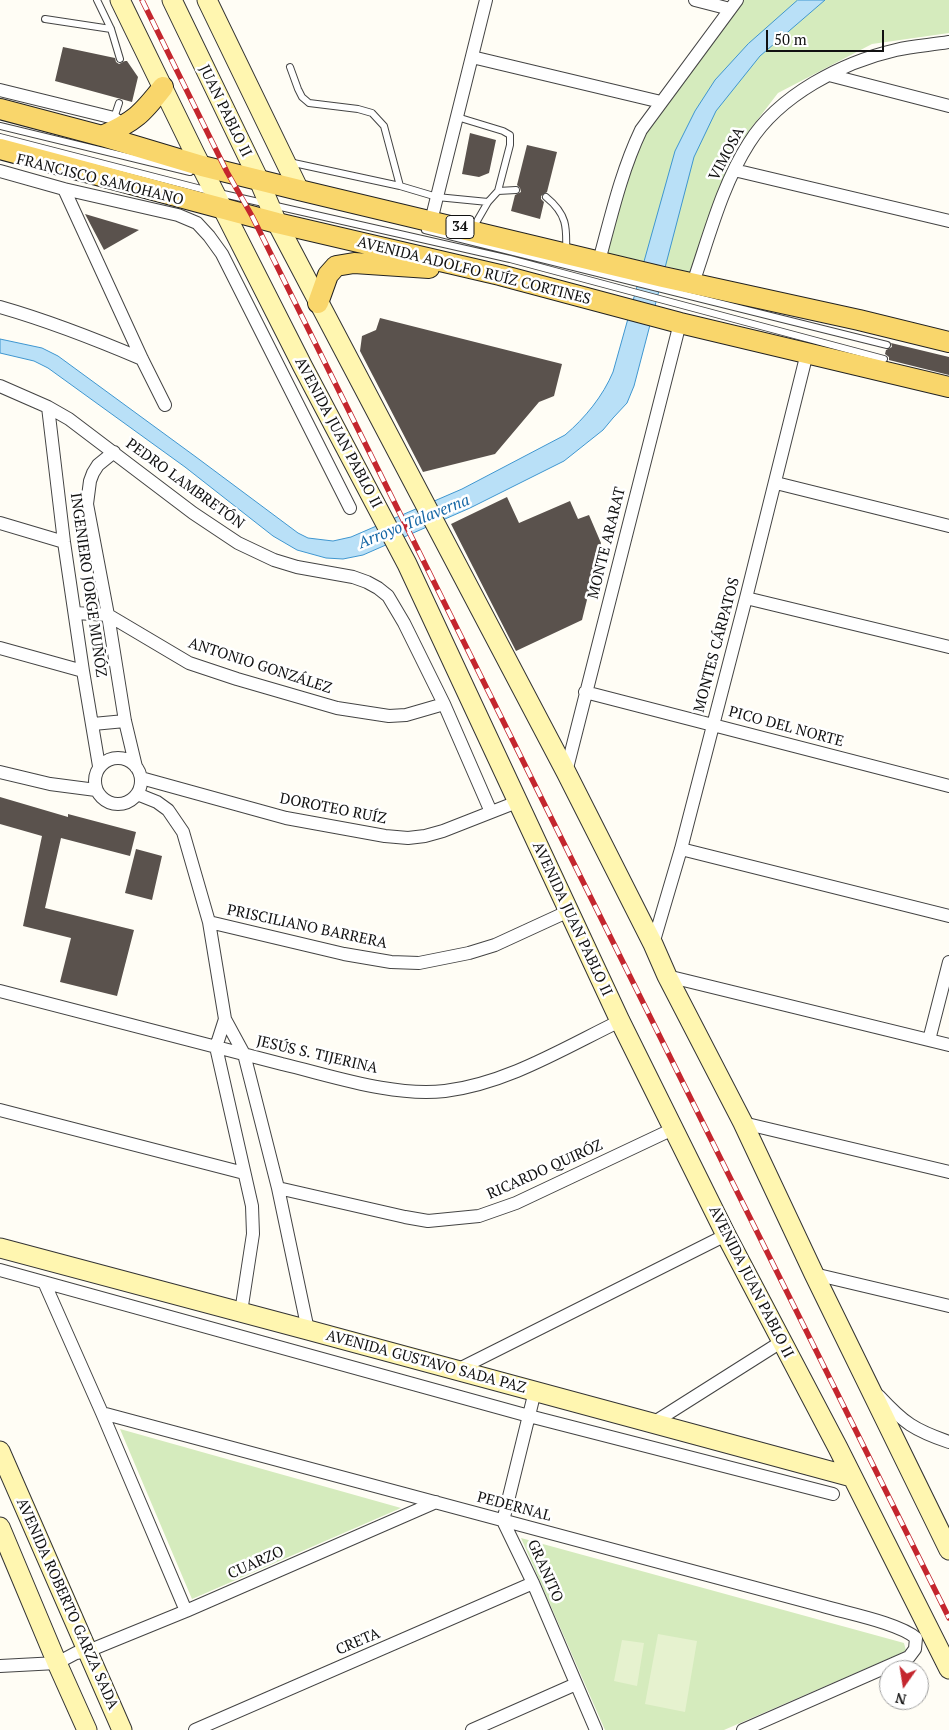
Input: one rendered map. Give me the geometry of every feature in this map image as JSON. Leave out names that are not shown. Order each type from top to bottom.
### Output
[{"type":"main road","points":[[120,0],[213,184]]},
{"type":"main road","points":[[207,0],[299,190]]},
{"type":"main road","name":"JUAN PABLO II","points":[[178,5],[277,223]]},
{"type":"main road","points":[[102,136],[120,122],[139,116],[163,87]]},
{"type":"main road","name":"AVENIDA ADOLFO RUÍZ CORTINES","points":[[0,109],[102,136],[213,184],[277,223],[500,276],[680,323],[949,387]]},
{"type":"main road","name":"AVENIDA ADOLFO RUÍZ CORTINES","points":[[0,149],[263,191],[299,190],[424,225],[472,230],[949,342]]},
{"type":"main road","name":"AVENIDA JUAN PABLO II","points":[[213,184],[303,367],[407,564],[620,1021],[673,1129],[949,1669]]},
{"type":"main road","points":[[277,223],[566,772],[653,944],[666,976],[743,1123],[814,1274],[949,1550]]},
{"type":"main road","points":[[318,303],[328,275],[336,266],[354,262],[500,276]]},
{"type":"main road","name":"AVENIDA GUSTAVO SADA PAZ","points":[[0,1248],[852,1477]]},
{"type":"main road","name":"AVENIDA ROBERTO GARZA SADA","points":[[0,1451],[122,1730]]},
{"type":"main road","name":"AVENIDA ROBERTO GARZA SADA","points":[[2,1537],[87,1730]]},
{"type":"street","points":[[424,225],[437,197],[486,0]]},
{"type":"street","points":[[696,0],[734,4]]},
{"type":"street","points":[[599,261],[631,152],[641,130],[734,4]]},
{"type":"street","name":"VIMOSA","points":[[693,283],[734,170],[749,142],[784,102],[829,75],[864,59],[897,49],[949,42]]},
{"type":"street","points":[[472,57],[661,102]]},
{"type":"street","points":[[829,75],[949,106]]},
{"type":"street","points":[[0,90],[120,122]]},
{"type":"street","points":[[734,170],[949,222]]},
{"type":"street","name":"FRANCISCO SAMOHANO","points":[[0,171],[64,189],[178,216],[197,223],[222,254],[350,508]]},
{"type":"street","points":[[64,189],[165,405]]},
{"type":"street","points":[[0,307],[82,334],[142,359]]},
{"type":"street","name":"MONTE ARARAT","points":[[566,772],[680,323]]},
{"type":"street","name":"MONTES CÁRPATOS","points":[[653,944],[681,849],[776,483],[807,353]]},
{"type":"street","name":"PEDRO LAMBRETÓN","points":[[0,386],[48,407],[69,419],[193,513],[253,551],[297,567],[353,577],[378,588],[388,596],[404,623],[444,704],[491,812]]},
{"type":"street","name":"INGENIERO JORGE MUÑÓZ","points":[[48,407],[64,542],[99,766]]},
{"type":"street","name":"INGENIERO JORGE MUÑÓZ","points":[[114,452],[98,465],[93,473],[87,504],[108,615],[125,721],[138,772]]},
{"type":"street","points":[[776,483],[949,526]]},
{"type":"street","points":[[0,524],[64,542]]},
{"type":"street","points":[[746,598],[949,647]]},
{"type":"street","name":"ANTONIO GONZÁLEZ","points":[[76,613],[108,615],[189,663],[337,708],[388,716],[406,716],[444,704]]},
{"type":"street","points":[[0,648],[83,671]]},
{"type":"street","name":"PICO DEL NORTE","points":[[586,692],[949,786]]},
{"type":"street","points":[[93,724],[125,721]]},
{"type":"street","points":[[122,758],[130,761],[138,772],[140,786],[137,794],[130,800],[120,804],[111,803],[102,798],[96,790],[94,782],[96,774],[99,766],[106,761],[122,758]]},
{"type":"street","points":[[0,772],[50,784],[96,790]]},
{"type":"street","name":"DOROTEO RUÍZ","points":[[138,772],[286,818],[385,836],[408,838],[443,831],[517,802]]},
{"type":"street","points":[[137,794],[157,802],[168,810],[183,832],[209,922],[225,1019],[244,1054],[278,1188],[308,1330]]},
{"type":"street","points":[[681,849],[949,916]]},
{"type":"street","name":"PRISCILIANO BARRERA","points":[[209,922],[344,954],[391,962],[419,963],[469,953],[495,945],[569,912]]},
{"type":"street","points":[[929,1040],[949,962]]},
{"type":"street","points":[[666,976],[949,1045]]},
{"type":"street","name":"JESÚS S. TIJERINA","points":[[0,991],[216,1048],[371,1085],[404,1090],[444,1091],[479,1085],[501,1078],[620,1021]]},
{"type":"street","points":[[225,1019],[216,1048],[252,1206],[253,1234],[242,1312]]},
{"type":"street","points":[[0,1110],[244,1173]]},
{"type":"street","points":[[743,1123],[949,1172]]},
{"type":"street","name":"RICARDO QUIRÓZ","points":[[278,1188],[428,1221],[479,1216],[516,1203],[673,1129]]},
{"type":"street","points":[[457,1370],[726,1235]]},
{"type":"street","name":"AVENIDA GUSTAVO SADA PAZ","points":[[0,1270],[528,1416],[833,1494]]},
{"type":"street","points":[[814,1274],[949,1306]]},
{"type":"street","points":[[44,1282],[186,1611]]},
{"type":"street","points":[[653,1423],[781,1342]]},
{"type":"street","points":[[867,1383],[907,1424],[949,1442]]},
{"type":"street","points":[[503,1521],[535,1391]]},
{"type":"street","name":"PEDERNAL","points":[[102,1413],[823,1606],[897,1627],[916,1638],[915,1648],[909,1657],[743,1730]]},
{"type":"street","name":"CUARZO","points":[[0,1666],[57,1662],[76,1653],[88,1651],[186,1611],[436,1502]]},
{"type":"street","name":"GRANITO","points":[[503,1521],[533,1583],[596,1730]]},
{"type":"street","name":"CRETA","points":[[195,1730],[533,1583]]},
{"type":"street","points":[[472,1730],[576,1684]]},
{"type":"lane","points":[[97,0],[111,29],[120,59]]},
{"type":"lane","points":[[45,19],[111,29]]},
{"type":"lane","points":[[290,67],[302,97],[309,103],[358,109],[372,113],[384,126],[400,186]]},
{"type":"lane","points":[[119,103],[120,122]]},
{"type":"lane","points":[[457,117],[503,131],[510,135],[510,145],[498,191],[488,202],[472,230]]},
{"type":"lane","points":[[0,126],[213,184]]},
{"type":"lane","points":[[0,137],[213,184],[263,191],[884,359]]},
{"type":"lane","points":[[285,161],[400,186],[437,197],[488,202]]},
{"type":"lane","points":[[498,191],[516,190]]},
{"type":"lane","points":[[546,197],[557,206],[565,221],[566,253]]},
{"type":"lane","points":[[424,225],[888,345]]},
{"type":"green space","points":[[744,0],[949,0],[949,33],[872,44],[778,93],[735,149],[693,274],[666,266],[605,253],[634,153],[645,129]]},
{"type":"green space","points":[[120,1429],[401,1508],[192,1599]]},
{"type":"green space","points":[[521,1538],[904,1643],[906,1651],[885,1660],[879,1660],[879,1663],[724,1730],[605,1730]]},
{"type":"green space","points":[[658,1634],[697,1641],[685,1712],[645,1704]]},
{"type":"green space","points":[[622,1640],[644,1643],[637,1686],[614,1681]]},
{"type":"water","name":"Arroyo Talaverna","points":[[798,0],[825,0],[760,56],[716,111],[694,157],[634,386],[627,403],[603,430],[564,461],[470,508],[363,555],[343,559],[326,558],[297,550],[273,536],[185,467],[48,368],[34,361],[0,353],[0,339],[42,348],[58,356],[298,533],[308,538],[333,541],[351,537],[462,489],[565,435],[580,421],[599,398],[613,372],[675,151],[695,111],[715,80],[748,44]]},
{"type":"building","points":[[63,47],[115,58],[119,64],[127,61],[138,77],[132,102],[55,81]]},
{"type":"building","points":[[470,133],[496,140],[489,173],[479,177],[462,174]]},
{"type":"building","points":[[527,145],[557,152],[547,192],[541,196],[544,202],[540,219],[511,211],[515,195],[521,192],[517,185]]},
{"type":"building","points":[[85,214],[139,230],[104,250]]},
{"type":"building","points":[[380,318],[562,364],[554,396],[539,402],[495,454],[423,472],[360,351],[362,336],[376,330]]},
{"type":"building","points":[[891,343],[949,357],[949,375],[889,360],[889,357],[885,354],[886,350],[892,347]]},
{"type":"building","points":[[507,497],[519,523],[570,501],[578,519],[589,515],[601,543],[582,620],[516,651],[451,524]]},
{"type":"building","points":[[0,797],[68,817],[68,814],[136,832],[130,856],[61,838],[45,908],[134,930],[117,996],[60,982],[71,938],[23,926],[42,836],[0,824]]},
{"type":"building","points":[[136,849],[162,856],[152,900],[125,893]]},
{"type":"railway","points":[[142,0],[227,172],[252,216],[949,1618]]}]
